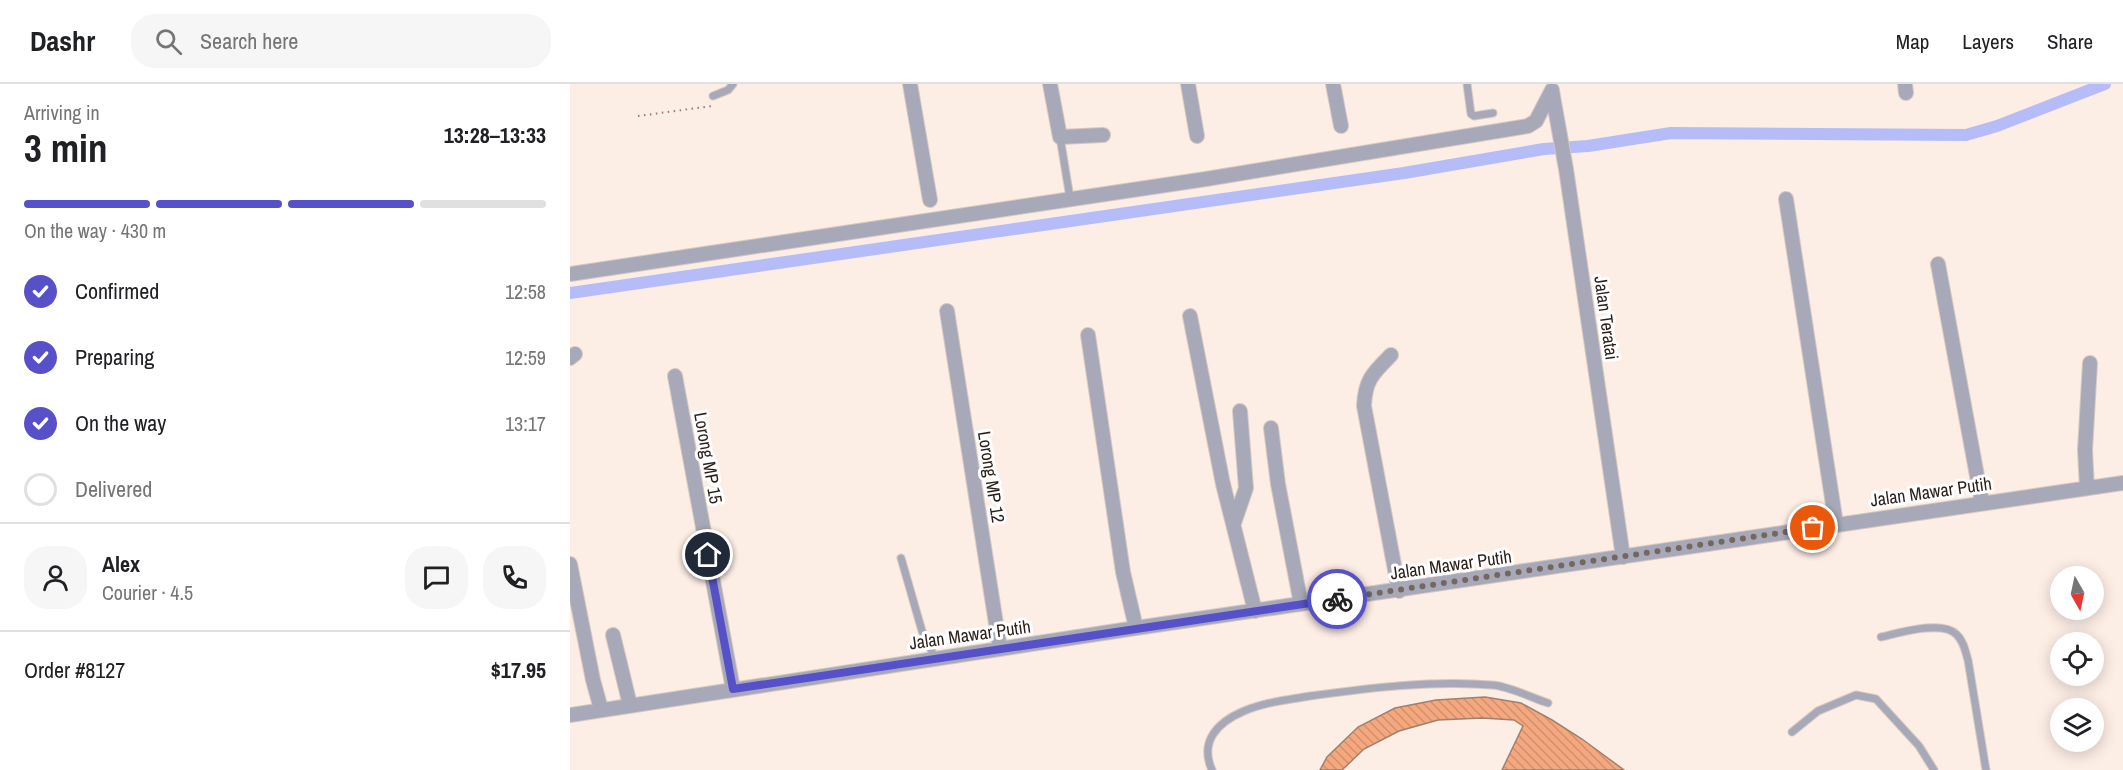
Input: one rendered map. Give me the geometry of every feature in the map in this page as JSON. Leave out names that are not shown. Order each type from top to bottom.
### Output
[{"type":"street","points":[[910,84],[930,200]]},
{"type":"street","points":[[1050,84],[1060,138],[1103,135]]},
{"type":"street","points":[[1188,84],[1197,136]]},
{"type":"street","points":[[1333,84],[1341,126]]},
{"type":"street","points":[[570,274],[1206,179],[1528,126],[1536,121],[1551,87]]},
{"type":"street","name":"Jalan Teratai","points":[[1551,87],[1566,169],[1623,557]]},
{"type":"street","points":[[1786,199],[1836,524]]},
{"type":"street","points":[[1938,264],[1983,503]]},
{"type":"street","name":"Lorong MP 12","points":[[947,311],[1000,649]]},
{"type":"street","points":[[1190,316],[1223,484],[1255,611]]},
{"type":"street","points":[[1088,335],[1123,572],[1136,628]]},
{"type":"street","points":[[1391,355],[1373,373],[1367,383],[1364,406],[1399,591]]},
{"type":"street","points":[[2087,488],[2085,450],[2090,363]]},
{"type":"street","name":"Lorong MP 15","points":[[675,376],[733,689]]},
{"type":"street","points":[[1233,524],[1246,488],[1240,411]]},
{"type":"street","points":[[1271,428],[1278,484],[1301,604]]},
{"type":"street","name":"Jalan Mawar Putih","points":[[570,715],[935,658],[2123,483]]},
{"type":"street","points":[[570,564],[593,680],[602,709]]},
{"type":"street","points":[[613,635],[630,705]]},
{"type":"lane","points":[[713,96],[728,90],[733,84]]},
{"type":"lane","points":[[1467,84],[1471,114],[1494,113]]},
{"type":"lane","points":[[1060,138],[1070,198]]},
{"type":"lane","points":[[901,558],[922,631],[935,658]]},
{"type":"lane","points":[[1881,637],[1932,627],[1945,628],[1955,633],[1964,644],[1986,770]]},
{"type":"lane","points":[[1212,770],[1207,753],[1209,739],[1216,729],[1243,711],[1273,702],[1340,692],[1422,684],[1453,684],[1494,685],[1548,703]]},
{"type":"lane","points":[[1792,732],[1818,711],[1856,695],[1876,699],[1919,746],[1934,770]]},
{"type":"path","points":[[638,116],[715,105]]},
{"type":"building","points":[[1485,697],[1521,703],[1582,739],[1624,770],[1502,770],[1523,726],[1514,720],[1482,718],[1438,720],[1399,731],[1364,749],[1342,770],[1320,770],[1327,757],[1358,727],[1395,708],[1436,700]]},
{"type":"waterway","points":[[570,293],[1404,173],[1544,149],[1588,146],[1671,133],[1966,135],[1997,126],[2105,84]]},
{"type":"way so far","points":[[1337,599],[1813,528]]},
{"type":"route","points":[[708,555],[733,689],[1337,599]]}]
